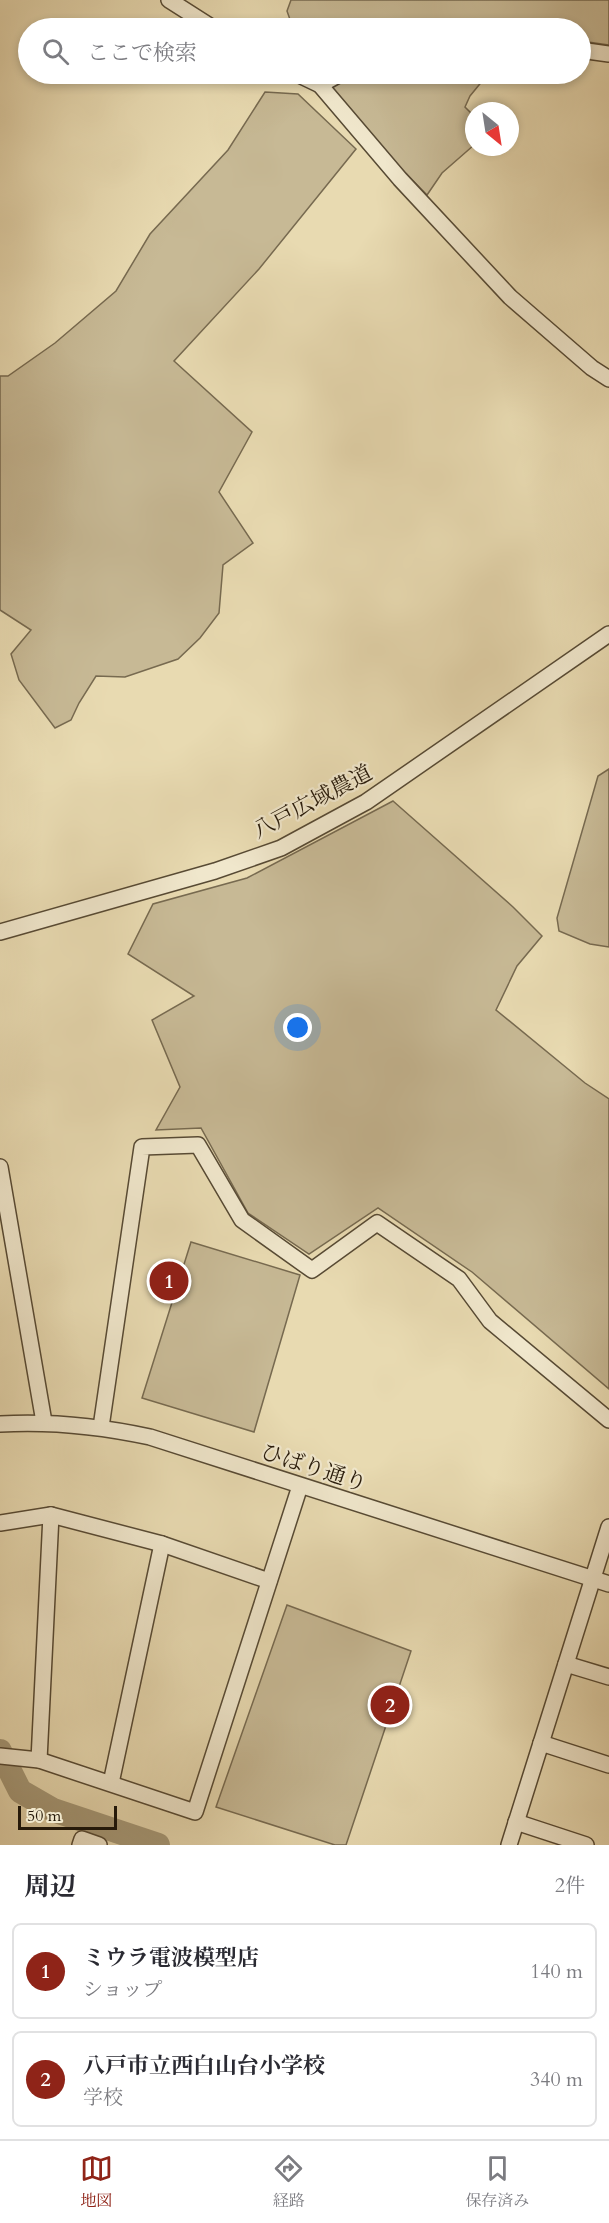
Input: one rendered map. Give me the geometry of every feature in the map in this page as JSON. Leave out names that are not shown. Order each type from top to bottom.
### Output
[{"type":"street","points":[[169,0],[197,18]]},
{"type":"street","points":[[591,52],[609,54]]},
{"type":"street","points":[[320,85],[400,179],[510,297],[592,368],[609,379]]},
{"type":"street","name":"八戸広域農道","points":[[0,932],[215,871],[281,848],[366,802],[609,634]]},
{"type":"street","points":[[101,1427],[142,1148],[198,1145],[242,1220],[312,1270],[377,1223],[459,1279],[490,1321],[609,1420]]},
{"type":"street","points":[[0,1167],[44,1422]]},
{"type":"street","name":"ひばり通り","points":[[0,1424],[44,1422],[101,1427],[150,1437],[609,1584]]},
{"type":"street","points":[[0,1756],[39,1760],[195,1812],[300,1486]]},
{"type":"street","points":[[0,1523],[51,1515],[162,1544],[269,1581]]},
{"type":"street","points":[[39,1760],[51,1515]]},
{"type":"street","points":[[509,1845],[609,1527]]},
{"type":"street","points":[[111,1783],[162,1544]]},
{"type":"street","points":[[566,1664],[609,1677]]},
{"type":"street","points":[[541,1743],[609,1765]]},
{"type":"street","points":[[516,1822],[586,1845]]},
{"type":"street","points":[[80,1845],[82,1839],[99,1845]]},
{"type":"shaded area","points":[[291,0],[609,0],[609,45],[591,42],[591,18],[289,18],[287,11]]},
{"type":"shaded area","points":[[318,84],[480,84],[465,102],[465,153],[442,173],[427,195]]},
{"type":"shaded area","points":[[265,92],[298,94],[356,149],[259,269],[174,361],[252,432],[219,492],[253,543],[223,565],[219,613],[200,638],[178,659],[125,677],[96,676],[71,720],[55,728],[19,680],[11,654],[31,630],[0,610],[0,376],[8,376],[55,343],[116,291],[150,234],[228,150]]},
{"type":"shaded area","points":[[609,769],[609,947],[590,944],[559,931],[557,918],[598,776]]},
{"type":"shaded area","points":[[393,801],[513,907],[542,936],[517,966],[496,1010],[585,1083],[609,1099],[609,1389],[472,1272],[378,1208],[309,1254],[248,1213],[201,1128],[156,1130],[180,1087],[152,1020],[194,996],[128,954],[153,904],[247,878]]},
{"type":"shaded area","points":[[191,1242],[300,1275],[254,1432],[142,1398]]},
{"type":"shaded area","points":[[287,1605],[411,1651],[346,1845],[335,1845],[216,1807]]},
{"type":"waterway","points":[[0,1751],[20,1791],[53,1810],[158,1845]]},
{"type":"place","name":"ミウラ電波模型店","points":[[169,1281]]},
{"type":"place","name":"八戸市立西白山台小学校","points":[[390,1705]]}]
